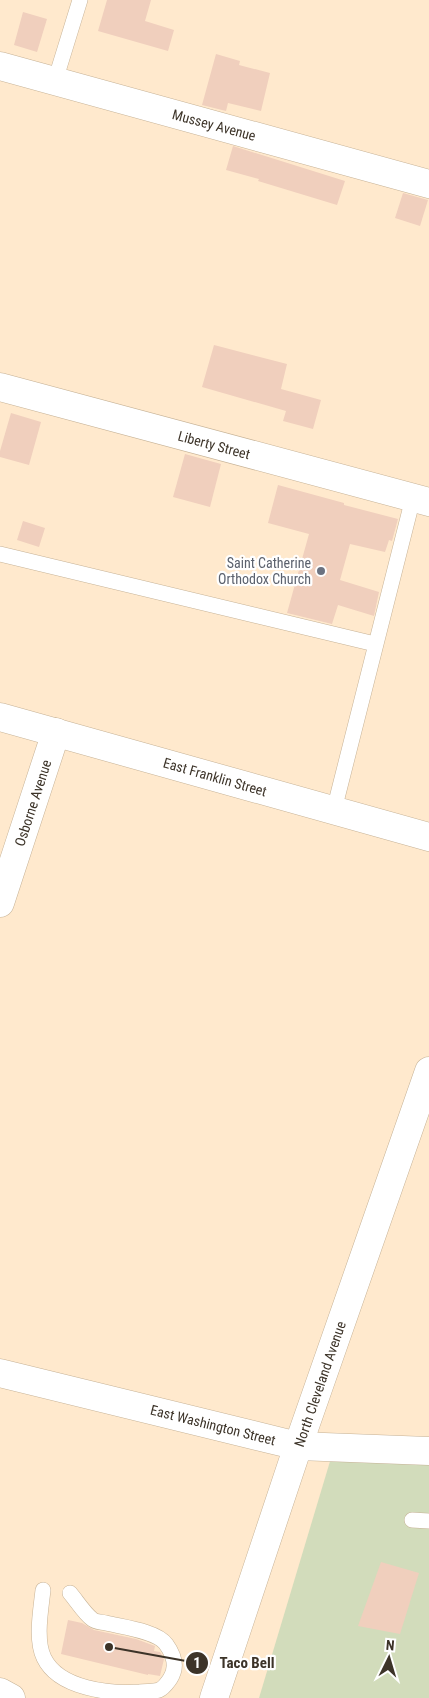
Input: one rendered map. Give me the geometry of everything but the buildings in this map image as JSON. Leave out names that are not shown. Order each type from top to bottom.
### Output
[{"type":"street","name":"Mussey Avenue","points":[[0,66],[429,184]]},
{"type":"street","name":"Liberty Street","points":[[0,387],[421,500]]},
{"type":"street","name":"East Franklin Street","points":[[0,717],[429,837]]},
{"type":"street","name":"Osborne Avenue","points":[[0,903],[56,732]]},
{"type":"street","name":"North Cleveland Avenue","points":[[214,1698],[298,1446],[429,1071]]},
{"type":"street","name":"East Washington Street","points":[[0,1373],[298,1446],[429,1451]]},
{"type":"street","points":[[0,1692],[11,1698]]},
{"type":"lane","points":[[55,81],[80,0]]},
{"type":"lane","points":[[334,810],[375,644],[421,500]]},
{"type":"lane","points":[[0,554],[375,644]]},
{"type":"lane","points":[[412,1520],[429,1521]]},
{"type":"lane","points":[[43,1590],[40,1621],[41,1650],[44,1659],[60,1676],[83,1687],[108,1691],[136,1692],[158,1690],[165,1686],[173,1674],[175,1663],[165,1642],[147,1633],[92,1620],[70,1593]]},
{"type":"green space","points":[[331,1458],[429,1461],[429,1698],[259,1698]]},
{"type":"place","name":"Saint Catherine Orthodox Church","points":[[321,571]]},
{"type":"place","name":"Taco Bell","points":[[109,1647]]}]
